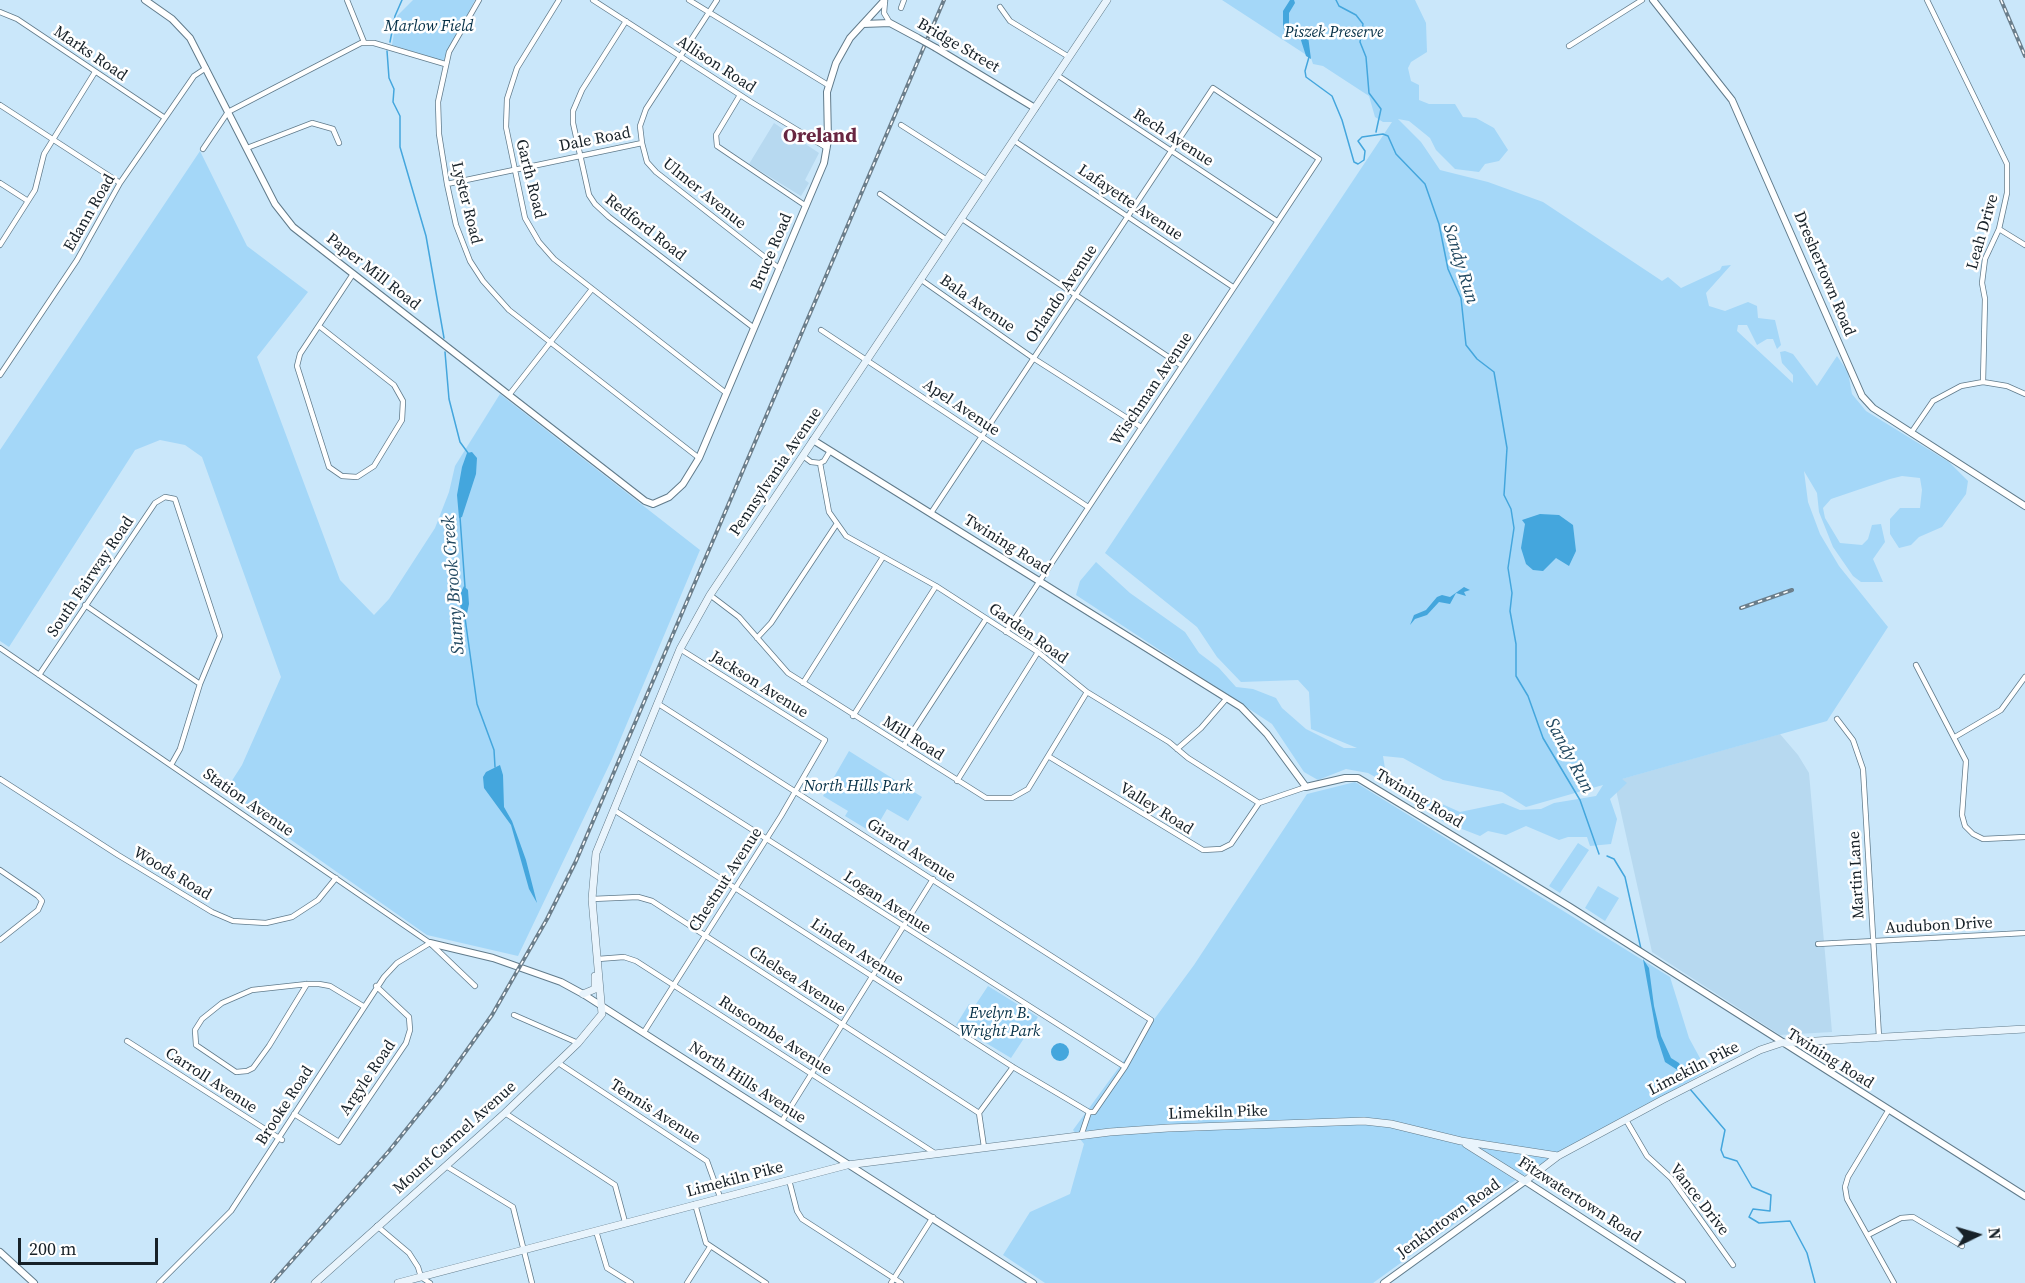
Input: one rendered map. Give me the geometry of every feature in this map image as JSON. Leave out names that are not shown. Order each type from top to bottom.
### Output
[{"type":"main road","name":"Pennsylvania Avenue","points":[[603,1006],[592,899],[592,874],[596,853],[638,757],[657,703],[680,649],[710,595],[1105,1]]},
{"type":"main road","points":[[583,994],[595,989],[598,959]]},
{"type":"main road","name":"Mount Carmel Avenue","points":[[315,1283],[505,1113],[578,1043],[599,1018],[603,1006]]},
{"type":"main road","name":"Limekiln Pike","points":[[398,1283],[847,1165],[933,1152],[1168,1128],[1364,1121],[1391,1124],[1461,1141],[1558,1156],[1694,1083],[1760,1050],[1781,1043],[2025,1029]]},
{"type":"main road","name":"Fitzwatertown Road","points":[[1461,1141],[1484,1153],[1525,1181]]},
{"type":"main road","name":"Jenkintown Road","points":[[1525,1181],[1558,1156]]},
{"type":"street","name":"Paper Mill Road","points":[[145,0],[183,28],[284,217],[645,501],[655,503]]},
{"type":"street","points":[[347,0],[364,42]]},
{"type":"street","name":"Lyster Road","points":[[479,0],[454,42],[445,64],[440,90],[438,124],[447,184],[459,234],[475,271],[500,302],[699,458]]},
{"type":"street","name":"Garth Road","points":[[559,0],[517,68],[508,90],[505,117],[522,211],[533,234],[554,259],[726,393]]},
{"type":"street","name":"Allison Road","points":[[593,0],[740,95],[827,147]]},
{"type":"street","points":[[689,0],[828,85]]},
{"type":"street","name":"Ulmer Avenue","points":[[717,0],[644,113],[640,126],[642,143],[647,162],[656,172],[780,269]]},
{"type":"street","points":[[902,8],[904,0]]},
{"type":"street","points":[[1569,46],[1641,0]]},
{"type":"street","name":"Dreshertown Road","points":[[1653,0],[1732,100],[1862,396],[1872,408],[2025,506]]},
{"type":"street","name":"Leah Drive","points":[[1927,0],[2004,154],[2008,177],[2007,193],[1998,230],[1985,259],[1982,283],[1985,299],[1983,382]]},
{"type":"street","points":[[885,1],[883,11],[890,23]]},
{"type":"street","name":"Bruce Road","points":[[655,503],[669,497],[683,484],[699,458],[824,164],[827,147],[828,85],[844,47],[885,1]]},
{"type":"street","points":[[1000,7],[1010,21],[1069,57]]},
{"type":"street","name":"Marks Road","points":[[0,12],[17,19],[165,118]]},
{"type":"street","name":"Redford Road","points":[[626,21],[574,106],[573,123],[587,190],[599,209],[754,328]]},
{"type":"street","points":[[863,25],[876,22],[890,23]]},
{"type":"street","name":"Bridge Street","points":[[890,23],[1035,108]]},
{"type":"street","points":[[203,149],[228,112],[364,42],[445,64]]},
{"type":"street","name":"Edann Road","points":[[1,372],[77,260],[120,183],[194,76],[206,68]]},
{"type":"street","points":[[0,245],[38,182],[44,154],[95,72]]},
{"type":"street","name":"Rech Avenue","points":[[1057,75],[1277,220]]},
{"type":"street","name":"Orlando Avenue","points":[[931,513],[1213,88],[1319,159]]},
{"type":"street","points":[[740,95],[716,135],[717,146],[806,206]]},
{"type":"street","points":[[0,105],[120,183]]},
{"type":"street","points":[[247,148],[312,123],[333,129],[339,143]]},
{"type":"street","points":[[901,125],[987,180]]},
{"type":"street","name":"Lafayette Avenue","points":[[1013,140],[1233,287]]},
{"type":"street","name":"Dale Road","points":[[447,184],[642,143]]},
{"type":"street","name":"Wischman Avenue","points":[[1006,632],[1319,159]]},
{"type":"street","points":[[0,183],[28,201]]},
{"type":"street","points":[[880,194],[948,240]]},
{"type":"street","points":[[962,219],[1182,366]]},
{"type":"street","points":[[1998,230],[2025,245]]},
{"type":"street","points":[[319,326],[394,385],[402,396],[404,409],[402,420],[367,473],[357,477],[346,477],[329,467],[297,370],[300,354],[353,273]]},
{"type":"street","name":"Bala Avenue","points":[[920,279],[1033,358],[1141,427]]},
{"type":"street","points":[[509,395],[592,289]]},
{"type":"street","name":"Apel Avenue","points":[[821,330],[1088,507]]},
{"type":"street","points":[[1911,433],[1923,411],[1938,397],[1961,386],[1983,382],[2007,386],[2025,394]]},
{"type":"street","name":"Twining Road","points":[[813,440],[1227,698],[1252,717],[1306,787],[1358,777],[1570,907],[1634,950],[2025,1196]]},
{"type":"street","points":[[819,463],[830,451]]},
{"type":"street","points":[[803,456],[811,462],[819,463]]},
{"type":"street","points":[[757,638],[771,623],[836,525],[829,512],[819,463]]},
{"type":"street","name":"South Fairway Road","points":[[39,675],[155,503],[165,496],[178,503],[220,630],[218,647],[200,684]]},
{"type":"street","name":"Garden Road","points":[[836,525],[846,536],[936,586],[1038,652],[1087,692],[1259,803]]},
{"type":"street","points":[[803,683],[883,557]]},
{"type":"street","points":[[853,716],[936,586]]},
{"type":"street","name":"Mill Road","points":[[710,595],[739,617],[788,672],[853,716],[904,745],[986,798],[1012,798],[1028,789],[1087,692]]},
{"type":"street","points":[[85,605],[200,684],[184,739],[171,765]]},
{"type":"street","points":[[904,745],[986,619]]},
{"type":"street","name":"Station Avenue","points":[[0,648],[430,943],[475,986]]},
{"type":"street","name":"Jackson Avenue","points":[[680,649],[825,740]]},
{"type":"street","points":[[957,781],[1038,652]]},
{"type":"street","points":[[1916,665],[1966,761],[1962,814],[1968,830],[1983,839],[2025,837]]},
{"type":"street","points":[[1955,737],[2001,710],[2025,677]]},
{"type":"street","points":[[1177,749],[1227,698]]},
{"type":"street","name":"Girard Avenue","points":[[657,703],[1151,1020],[1125,1066]]},
{"type":"street","name":"Martin Lane","points":[[1837,719],[1853,740],[1863,770],[1879,1036]]},
{"type":"street","name":"Chestnut Avenue","points":[[644,1032],[797,791],[825,740]]},
{"type":"street","name":"Valley Road","points":[[1048,756],[1197,849],[1221,849],[1231,844],[1259,803]]},
{"type":"street","name":"Logan Avenue","points":[[638,757],[904,928],[1125,1066]]},
{"type":"street","name":"Woods Road","points":[[0,779],[118,855],[212,912],[233,921],[266,923],[292,917],[318,900],[336,878]]},
{"type":"street","points":[[1259,803],[1306,787]]},
{"type":"street","name":"Linden Avenue","points":[[614,810],[1012,1067],[1089,1112]]},
{"type":"street","points":[[0,870],[42,901],[38,910],[0,940]]},
{"type":"street","points":[[782,1121],[810,1074],[843,1027],[933,879]]},
{"type":"street","name":"Chelsea Avenue","points":[[592,899],[645,898],[979,1113]]},
{"type":"street","name":"Audubon Drive","points":[[1818,944],[2025,933]]},
{"type":"street","name":"Brooke Road","points":[[159,1283],[231,1211],[280,1139],[376,986],[397,963],[430,943]]},
{"type":"street","name":"North Hills Avenue","points":[[430,943],[494,958],[561,982],[583,994],[1033,1283]]},
{"type":"street","name":"Ruscombe Avenue","points":[[598,959],[632,958],[933,1152]]},
{"type":"street","points":[[308,984],[253,1068],[236,1072],[200,1049],[195,1039],[195,1030],[202,1019],[222,1003],[240,994],[308,984],[330,986],[363,1006]]},
{"type":"street","name":"Argyle Road","points":[[294,1114],[339,1142],[406,1043],[410,1030],[409,1017],[376,986]]},
{"type":"street","points":[[514,1015],[578,1043]]},
{"type":"street","name":"Carroll Avenue","points":[[127,1041],[280,1139]]},
{"type":"street","name":"Tennis Avenue","points":[[557,1062],[707,1161],[720,1197]]},
{"type":"street","points":[[1081,1136],[1089,1112],[1094,1112],[1125,1066]]},
{"type":"street","points":[[984,1147],[979,1113],[1012,1067]]},
{"type":"street","points":[[1888,1111],[1845,1182],[1847,1199],[1894,1283]]},
{"type":"street","points":[[505,1113],[615,1185],[625,1222]]},
{"type":"street","name":"Vance Drive","points":[[1626,1120],[1647,1156],[1671,1178],[1733,1265]]},
{"type":"street","points":[[446,1166],[513,1207],[532,1283]]},
{"type":"street","points":[[789,1180],[797,1211],[802,1219],[892,1281],[901,1283]]},
{"type":"street","name":"Jenkintown Road","points":[[1384,1283],[1525,1181]]},
{"type":"street","name":"Fitzwatertown Road","points":[[1525,1181],[1682,1283]]},
{"type":"street","points":[[695,1204],[706,1243],[766,1283]]},
{"type":"street","points":[[892,1281],[933,1217]]},
{"type":"street","points":[[1868,1235],[1901,1218],[1913,1217],[1962,1245]]},
{"type":"street","points":[[377,1226],[409,1253],[421,1277],[430,1283]]},
{"type":"street","points":[[596,1231],[607,1268],[631,1283]]},
{"type":"street","points":[[687,1283],[711,1247]]},
{"type":"street","points":[[0,1252],[34,1283]]},
{"type":"shaded area","points":[[1290,0],[1294,0],[1295,3],[1289,13],[1289,28],[1308,36],[1311,59],[1306,56],[1299,34],[1286,34],[1283,27],[1283,11]]},
{"type":"shaded area","points":[[774,123],[819,153],[805,180],[809,183],[801,196],[749,164]]},
{"type":"shaded area","points":[[472,452],[477,458],[476,474],[462,517],[459,518],[457,495],[462,467],[467,453]]},
{"type":"shaded area","points":[[1540,514],[1559,515],[1573,525],[1576,551],[1569,566],[1556,558],[1543,571],[1533,570],[1526,564],[1521,548],[1525,524],[1522,520]]},
{"type":"shaded area","points":[[464,586],[468,590],[469,604],[466,618],[462,620],[459,596]]},
{"type":"shaded area","points":[[1464,587],[1470,590],[1464,592],[1466,596],[1456,593],[1450,604],[1439,602],[1427,615],[1415,619],[1410,625],[1414,615],[1426,610],[1437,597],[1442,595],[1450,597]]},
{"type":"shaded area","points":[[1780,734],[1798,755],[1809,773],[1832,1032],[1780,1035],[1652,952],[1614,781]]},
{"type":"shaded area","points":[[500,765],[503,775],[504,807],[512,821],[526,860],[537,903],[529,889],[511,825],[484,788],[483,777],[486,772]]},
{"type":"shaded area","points":[[1643,959],[1649,968],[1661,1036],[1671,1058],[1679,1063],[1687,1078],[1681,1081],[1679,1071],[1665,1062],[1657,1037]]},
{"type":"shaded area","points":[[1060,1043],[1066,1046],[1069,1052],[1066,1058],[1060,1061],[1054,1058],[1051,1052],[1054,1046]]},
{"type":"green space","name":"Marlow Field","points":[[413,0],[475,0],[443,61],[392,45],[397,16]]},
{"type":"green space","name":"Piszek Preserve","points":[[1222,0],[1415,0],[1426,23],[1427,52],[1411,62],[1408,68],[1411,81],[1419,85],[1419,100],[1429,104],[1455,104],[1463,117],[1476,118],[1494,128],[1508,150],[1499,161],[1485,164],[1479,172],[1455,169],[1436,150],[1430,138],[1409,121],[1398,119],[1421,142],[1440,170],[1488,182],[1543,202],[1662,281],[1668,277],[1681,288],[1720,270],[1722,266],[1731,265],[1706,293],[1709,306],[1725,311],[1748,302],[1757,306],[1758,318],[1775,320],[1781,345],[1777,349],[1773,339],[1767,339],[1757,345],[1747,325],[1738,325],[1737,331],[1793,383],[1793,375],[1782,363],[1780,352],[1793,354],[1817,386],[1837,356],[1848,372],[1852,394],[1866,411],[1949,462],[1968,481],[1966,494],[1942,527],[1919,537],[1911,545],[1899,548],[1890,534],[1890,519],[1900,508],[1920,508],[1922,490],[1920,478],[1902,476],[1831,499],[1823,508],[1825,518],[1840,543],[1862,545],[1868,539],[1872,525],[1881,524],[1885,542],[1873,559],[1883,582],[1861,582],[1853,576],[1833,547],[1819,512],[1817,493],[1804,471],[1808,502],[1820,534],[1839,566],[1888,627],[1827,721],[1622,779],[1627,783],[1610,799],[1617,819],[1611,844],[1590,846],[1587,837],[1568,837],[1559,840],[1526,826],[1506,835],[1488,831],[1480,836],[1444,822],[1404,793],[1368,773],[1346,769],[1318,780],[1304,772],[1272,724],[1076,595],[1080,581],[1096,562],[1130,593],[1185,632],[1199,653],[1219,668],[1236,687],[1253,689],[1276,698],[1282,708],[1306,729],[1344,748],[1357,748],[1311,729],[1309,692],[1298,680],[1241,682],[1217,657],[1197,627],[1105,553],[1392,122],[1383,122],[1375,117],[1369,96],[1323,66],[1313,64],[1311,58]],"holes":[[[1383,756],[1403,758],[1443,780],[1502,792],[1526,807],[1603,785],[1596,796],[1554,803],[1541,809],[1520,810],[1503,803],[1460,812],[1411,790],[1386,775]]]},
{"type":"green space","points":[[200,151],[247,246],[308,292],[257,357],[340,580],[374,615],[389,599],[435,528],[449,492],[455,466],[500,394],[700,550],[612,759],[518,956],[427,935],[224,793],[242,765],[281,677],[202,457],[185,445],[160,440],[135,450],[9,647],[0,641],[0,450]]},
{"type":"green space","name":"North Hills Park","points":[[849,751],[922,797],[908,821],[887,809],[873,833],[845,816],[848,811],[823,796]]},
{"type":"green space","points":[[1355,782],[1670,977],[1689,1038],[1707,1071],[1511,1183],[1373,1283],[1045,1283],[1003,1255],[1030,1212],[1070,1194],[1084,1144],[1073,1130],[1194,965],[1307,794]]},
{"type":"green space","points":[[1578,843],[1589,850],[1560,893],[1549,886]]},
{"type":"green space","points":[[1598,886],[1619,898],[1605,921],[1585,908]]},
{"type":"green space","name":"Evelyn B. Wright Park","points":[[988,986],[1038,1017],[1011,1058],[956,1025],[969,1004],[974,1007]]},
{"type":"waterway","name":"Sunny Brook Creek","points":[[390,42],[395,16],[402,0]]},
{"type":"waterway","points":[[1336,0],[1339,6],[1356,15],[1363,24],[1360,42],[1366,57],[1369,93],[1381,109],[1376,132]]},
{"type":"waterway","name":"Sunny Brook Creek","points":[[387,51],[389,78],[394,89],[393,102],[400,116],[400,147],[426,236],[444,338]]},
{"type":"waterway","name":"Sandy Run","points":[[1309,57],[1305,71],[1306,77],[1332,96],[1342,120],[1354,162],[1358,164],[1364,160],[1365,151],[1358,141],[1362,137],[1383,134],[1388,136],[1396,154],[1425,184],[1439,224],[1448,269],[1461,298],[1466,345],[1477,359],[1494,372],[1507,448],[1504,495],[1511,509],[1514,528],[1508,568],[1512,593],[1510,611],[1516,644],[1516,676],[1528,696],[1543,738],[1580,800],[1599,854]]},
{"type":"waterway","name":"Sunny Brook Creek","points":[[445,352],[449,399],[460,442],[468,453]]},
{"type":"waterway","name":"Sunny Brook Creek","points":[[460,517],[465,587]]},
{"type":"waterway","name":"Sunny Brook Creek","points":[[465,618],[477,704],[494,750],[495,767]]},
{"type":"waterway","name":"Sandy Run","points":[[1607,856],[1614,859],[1625,877],[1641,949]]},
{"type":"waterway","name":"Sandy Run","points":[[1690,1089],[1725,1130],[1721,1150],[1724,1157],[1737,1161],[1752,1187],[1771,1195],[1770,1211],[1753,1209],[1749,1217],[1759,1223],[1790,1221],[1807,1253],[1815,1283]]},
{"type":"railway","points":[[272,1283],[389,1151],[442,1085],[492,1015],[547,919],[576,861],[944,0]]},
{"type":"railway","points":[[2001,0],[2025,56]]},
{"type":"railway","points":[[1741,608],[1792,590]]},
{"type":"district","name":"Oreland","points":[[820,137]]}]
